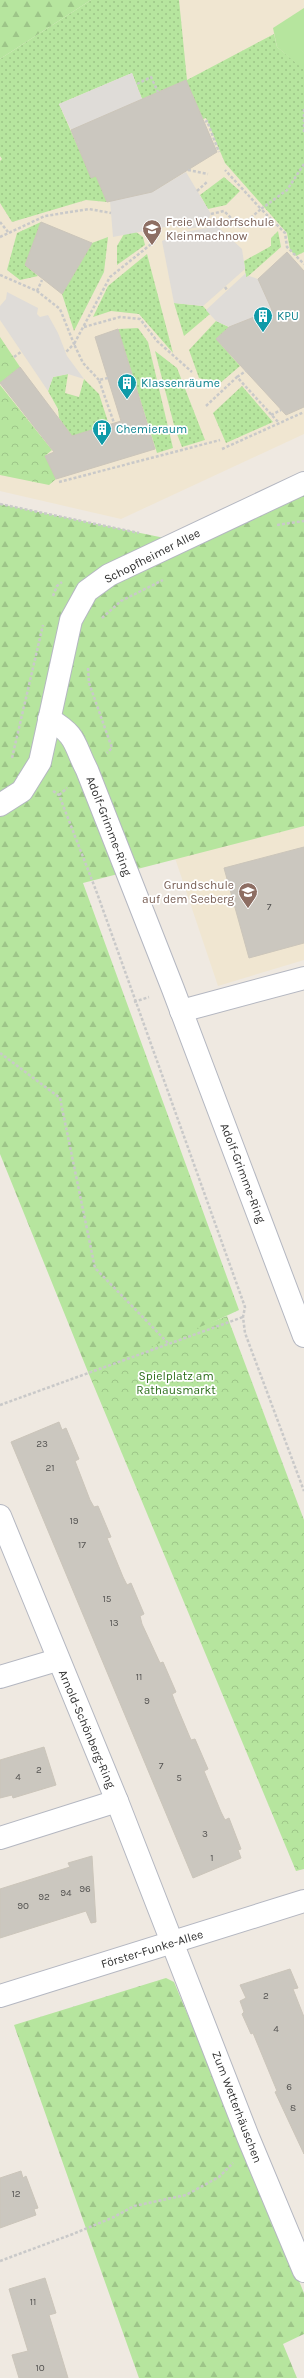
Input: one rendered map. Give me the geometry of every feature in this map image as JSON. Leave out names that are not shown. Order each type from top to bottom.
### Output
[{"type":"street","name":"Schopfheimer Allee","points":[[0,805],[22,791],[40,762],[71,620],[87,591],[109,574],[304,483]]},
{"type":"street","name":"Adolf-Grimme-Ring","points":[[49,719],[66,730],[75,742],[88,770],[181,1010],[304,1336]]},
{"type":"street","points":[[181,1010],[304,978]]},
{"type":"street","name":"Arnold-Schönberg-Ring","points":[[0,1516],[117,1801],[172,1943]]},
{"type":"street","points":[[0,1677],[58,1660]]},
{"type":"street","points":[[0,1838],[117,1801]]},
{"type":"street","name":"Förster-Funke-Allee","points":[[0,1996],[304,1901]]},
{"type":"street","name":"Zum Wetterhäuschen","points":[[172,1943],[248,2137],[304,2271]]},
{"type":"path","points":[[137,84],[151,77],[158,92]]},
{"type":"path","points":[[304,109],[304,134]]},
{"type":"path","points":[[205,122],[207,121],[218,152]]},
{"type":"path","points":[[211,214],[224,211],[240,227],[287,190],[304,164]]},
{"type":"path","points":[[188,170],[208,174]]},
{"type":"path","points":[[224,170],[285,233],[288,247],[304,264]]},
{"type":"path","points":[[197,191],[207,182]]},
{"type":"path","points":[[0,237],[45,216],[89,209],[111,213]]},
{"type":"path","points":[[0,222],[8,232]]},
{"type":"path","points":[[66,352],[74,344],[110,277],[155,241]]},
{"type":"path","points":[[0,275],[37,291],[60,309],[83,363],[99,380],[114,424]]},
{"type":"path","points":[[37,291],[42,280]]},
{"type":"path","points":[[224,287],[227,290]]},
{"type":"path","points":[[83,327],[120,317],[140,319],[157,341],[192,372]]},
{"type":"path","points":[[14,357],[21,352]]},
{"type":"path","points":[[206,406],[237,377],[246,371]]},
{"type":"path","points":[[237,377],[279,423]]},
{"type":"path","points":[[99,380],[108,378]]},
{"type":"path","points":[[271,415],[281,410]]},
{"type":"path","points":[[222,448],[304,412]]},
{"type":"path","points":[[60,482],[220,440]]},
{"type":"path","points":[[0,504],[179,541]]},
{"type":"path","points":[[290,519],[276,526],[304,520]]},
{"type":"path","points":[[100,620],[121,601],[167,577]]},
{"type":"path","points":[[59,795],[112,748],[89,683],[87,662]]},
{"type":"path","points":[[32,775],[59,795],[97,893],[245,1307],[243,1317],[245,1333],[304,1491]]},
{"type":"path","points":[[0,1053],[60,1098],[95,1268],[168,1343]]},
{"type":"path","points":[[0,1405],[243,1317]]},
{"type":"path","points":[[0,2261],[80,2231],[134,2206],[186,2195],[219,2177],[235,2160],[248,2137]]},
{"type":"shaded area","name":"Freie Waldorfschule Kleinmachnow","points":[[91,0],[304,0],[304,434],[121,519],[0,491],[0,59]]},
{"type":"shaded area","points":[[132,73],[142,99],[71,130],[59,104]]},
{"type":"shaded area","points":[[186,172],[211,214],[205,226],[188,229],[186,223],[113,237],[110,201],[152,192]]},
{"type":"shaded area","points":[[217,226],[242,249],[245,269],[203,306],[174,303],[162,241],[180,233]]},
{"type":"shaded area","points":[[246,273],[246,277],[249,276],[258,279],[274,313],[260,325],[254,317],[229,327],[216,321],[206,310]]},
{"type":"shaded area","points":[[7,292],[38,308],[37,314],[40,317],[48,315],[58,333],[67,356],[84,379],[68,374],[53,377],[48,391],[0,320],[0,306],[6,299]]},
{"type":"shaded area","name":"Grundschule auf dem Seeberg","points":[[304,826],[304,960],[218,986],[175,858]]},
{"type":"green space","points":[[0,0],[91,0],[0,59]]},
{"type":"green space","points":[[91,0],[179,0],[187,80],[274,34],[277,47],[304,69],[304,252],[296,256],[290,250],[287,233],[225,163],[206,118],[203,119],[186,80],[142,99],[132,73],[59,104],[91,177],[96,176],[107,202],[86,200],[12,222],[0,203],[0,161],[2,159],[0,156],[0,59]]},
{"type":"green space","points":[[304,8],[303,69],[277,47],[273,28]]},
{"type":"green space","points":[[224,177],[240,191],[226,205],[208,209],[200,195]]},
{"type":"green space","points":[[41,222],[25,265],[38,276],[20,280],[7,270],[17,233]]},
{"type":"green space","points":[[278,231],[281,247],[246,278],[244,261],[271,246],[271,238]]},
{"type":"green space","points":[[136,232],[143,237],[145,245],[117,265],[117,246],[124,234]]},
{"type":"green space","points":[[108,237],[104,272],[74,331],[62,294],[92,243]]},
{"type":"green space","points":[[147,254],[173,353],[139,314],[111,311],[93,317],[108,286]]},
{"type":"green space","points":[[174,303],[203,306],[210,314],[184,336]]},
{"type":"green space","points":[[216,321],[229,327],[216,339],[240,366],[219,384],[199,378],[189,350]]},
{"type":"green space","points":[[138,328],[148,342],[173,448],[157,453],[118,329]]},
{"type":"green space","points":[[0,337],[20,367],[0,383]]},
{"type":"green space","points":[[155,351],[177,368],[205,440],[182,447],[175,429]]},
{"type":"green space","points":[[68,374],[65,393],[79,397],[84,379],[99,394],[109,425],[72,436],[59,418],[58,409],[48,391],[53,377]]},
{"type":"green space","points":[[0,385],[52,450],[45,456],[56,479],[49,485],[0,475]]},
{"type":"green space","points":[[242,386],[273,422],[226,443],[213,413]]},
{"type":"green space","points":[[304,483],[304,826],[83,883],[239,1310],[168,1343],[88,1372],[0,1154],[0,504],[179,541]]},
{"type":"green space","name":"Spielplatz am Rathausmarkt","points":[[227,1316],[304,1520],[304,1869],[296,1871],[88,1372]]},
{"type":"green space","points":[[166,1978],[174,1982],[304,2293],[304,2334],[283,2344],[297,2378],[139,2378],[14,2025]]},
{"type":"building","points":[[186,80],[217,152],[152,192],[107,202],[96,176],[91,178],[71,130]]},
{"type":"building","points":[[41,222],[92,243],[62,294],[25,265]]},
{"type":"building","name":"KPU","points":[[287,252],[304,271],[304,407],[286,415],[216,339],[229,327],[272,310],[258,279]]},
{"type":"building","points":[[118,329],[155,449],[56,479],[45,456],[54,452],[0,383],[20,367],[72,436],[121,421],[95,337]]},
{"type":"building","points":[[304,847],[304,943],[249,958],[224,868]]},
{"type":"building","points":[[59,1422],[62,1430],[66,1428],[79,1459],[75,1461],[90,1500],[94,1507],[98,1506],[111,1537],[107,1538],[123,1577],[127,1585],[131,1583],[144,1614],[140,1616],[142,1624],[160,1663],[163,1662],[176,1692],[172,1694],[175,1702],[191,1740],[195,1739],[208,1769],[204,1771],[221,1812],[225,1820],[229,1818],[241,1849],[238,1850],[241,1858],[193,1878],[11,1442]]},
{"type":"building","points":[[44,1747],[56,1785],[13,1798],[12,1795],[0,1798],[0,1760]]},
{"type":"building","points":[[92,1856],[96,1922],[91,1923],[86,1911],[0,1938],[0,1889],[70,1867],[68,1863]]},
{"type":"building","points":[[290,1969],[298,1988],[293,1989],[304,2017],[304,2154],[275,2092],[277,2091],[253,2033],[251,2034],[242,2014],[244,2012],[240,2001],[246,1998],[240,1985]]},
{"type":"building","points":[[21,2171],[23,2178],[26,2176],[38,2208],[34,2209],[36,2215],[0,2228],[0,2178]]},
{"type":"building","points":[[45,2278],[56,2313],[49,2315],[68,2378],[19,2378],[12,2355],[28,2351],[9,2289]]},
{"type":"place","name":"Freie Waldorfschule Kleinmachnow","points":[[152,246]]},
{"type":"place","name":"KPU","points":[[263,333]]},
{"type":"place","name":"Klassenräume","points":[[127,400]]},
{"type":"place","name":"Chemieraum","points":[[102,446]]},
{"type":"place","name":"Grundschule auf dem Seeberg","points":[[248,909]]}]
